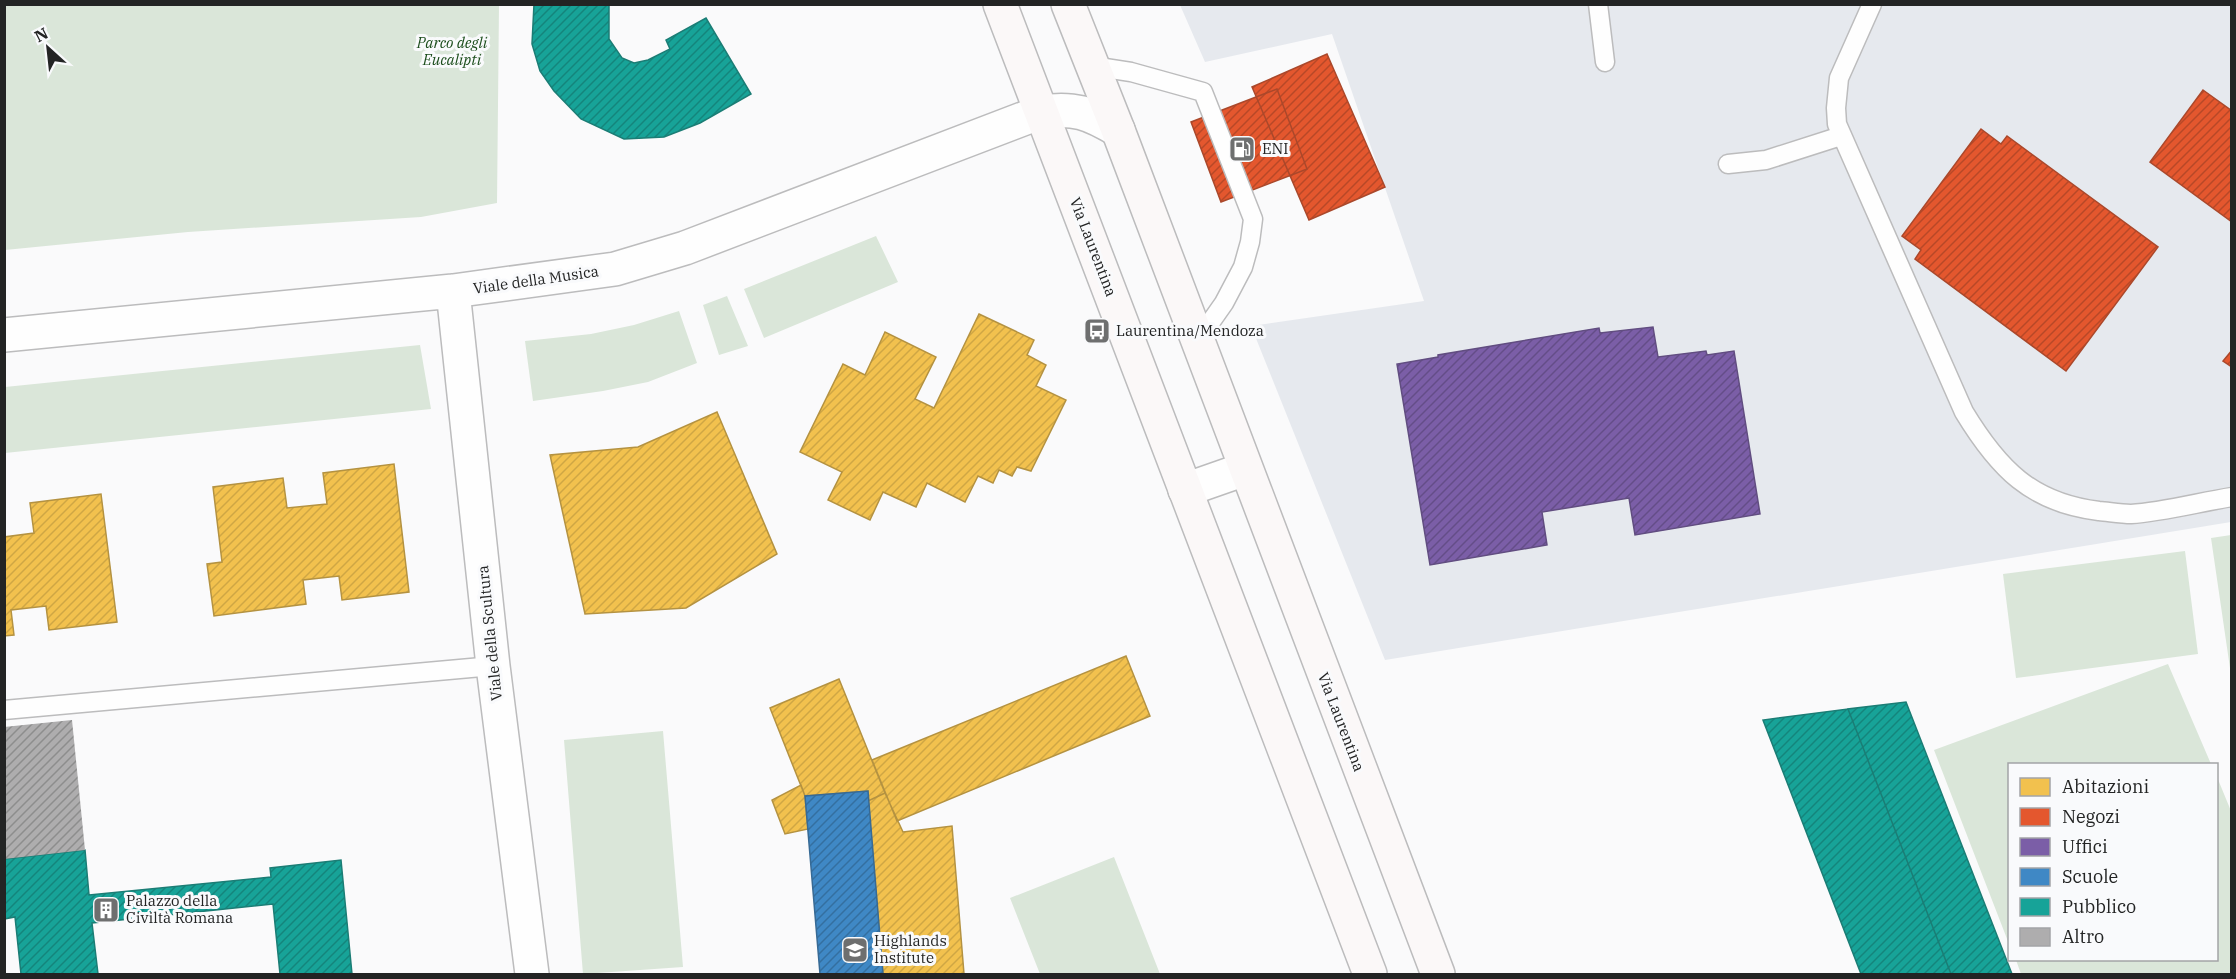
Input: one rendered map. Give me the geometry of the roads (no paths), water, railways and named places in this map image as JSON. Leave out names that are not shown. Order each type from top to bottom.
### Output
[{"type":"main road","name":"Via Laurentina","points":[[1000,4],[1370,975]]},
{"type":"main road","name":"Via Laurentina","points":[[1075,6],[1092,66],[1438,975]]},
{"type":"street","name":"Viale della Musica","points":[[4,335],[453,291],[615,269],[685,248],[1041,112],[1075,110],[1099,119],[1118,130]]},
{"type":"street","name":"Viale della Scultura","points":[[453,291],[493,666],[532,975]]},
{"type":"street","points":[[1185,490],[1245,469]]},
{"type":"lane","points":[[1598,4],[1605,62]]},
{"type":"lane","points":[[1872,4],[1839,78],[1836,108],[1841,136],[1964,412],[1984,446],[2013,476],[2040,495],[2085,509],[2131,514],[2232,497]]},
{"type":"lane","points":[[1092,66],[1131,72],[1203,92],[1253,219],[1243,267],[1224,303],[1198,340]]},
{"type":"lane","points":[[1728,164],[1766,160],[1841,136]]},
{"type":"lane","points":[[4,710],[493,666]]},
{"type":"place","name":"ENI","points":[[1242,149]]},
{"type":"place","name":"Laurentina/Mendoza","points":[[1097,331]]},
{"type":"place","name":"Palazzo della Civiltà Romana","points":[[106,910]]},
{"type":"place","name":"Highlands Institute","points":[[855,950]]},
{"type":"park label","name":"Parco degli Eucalipti","points":[[452,52]]}]
